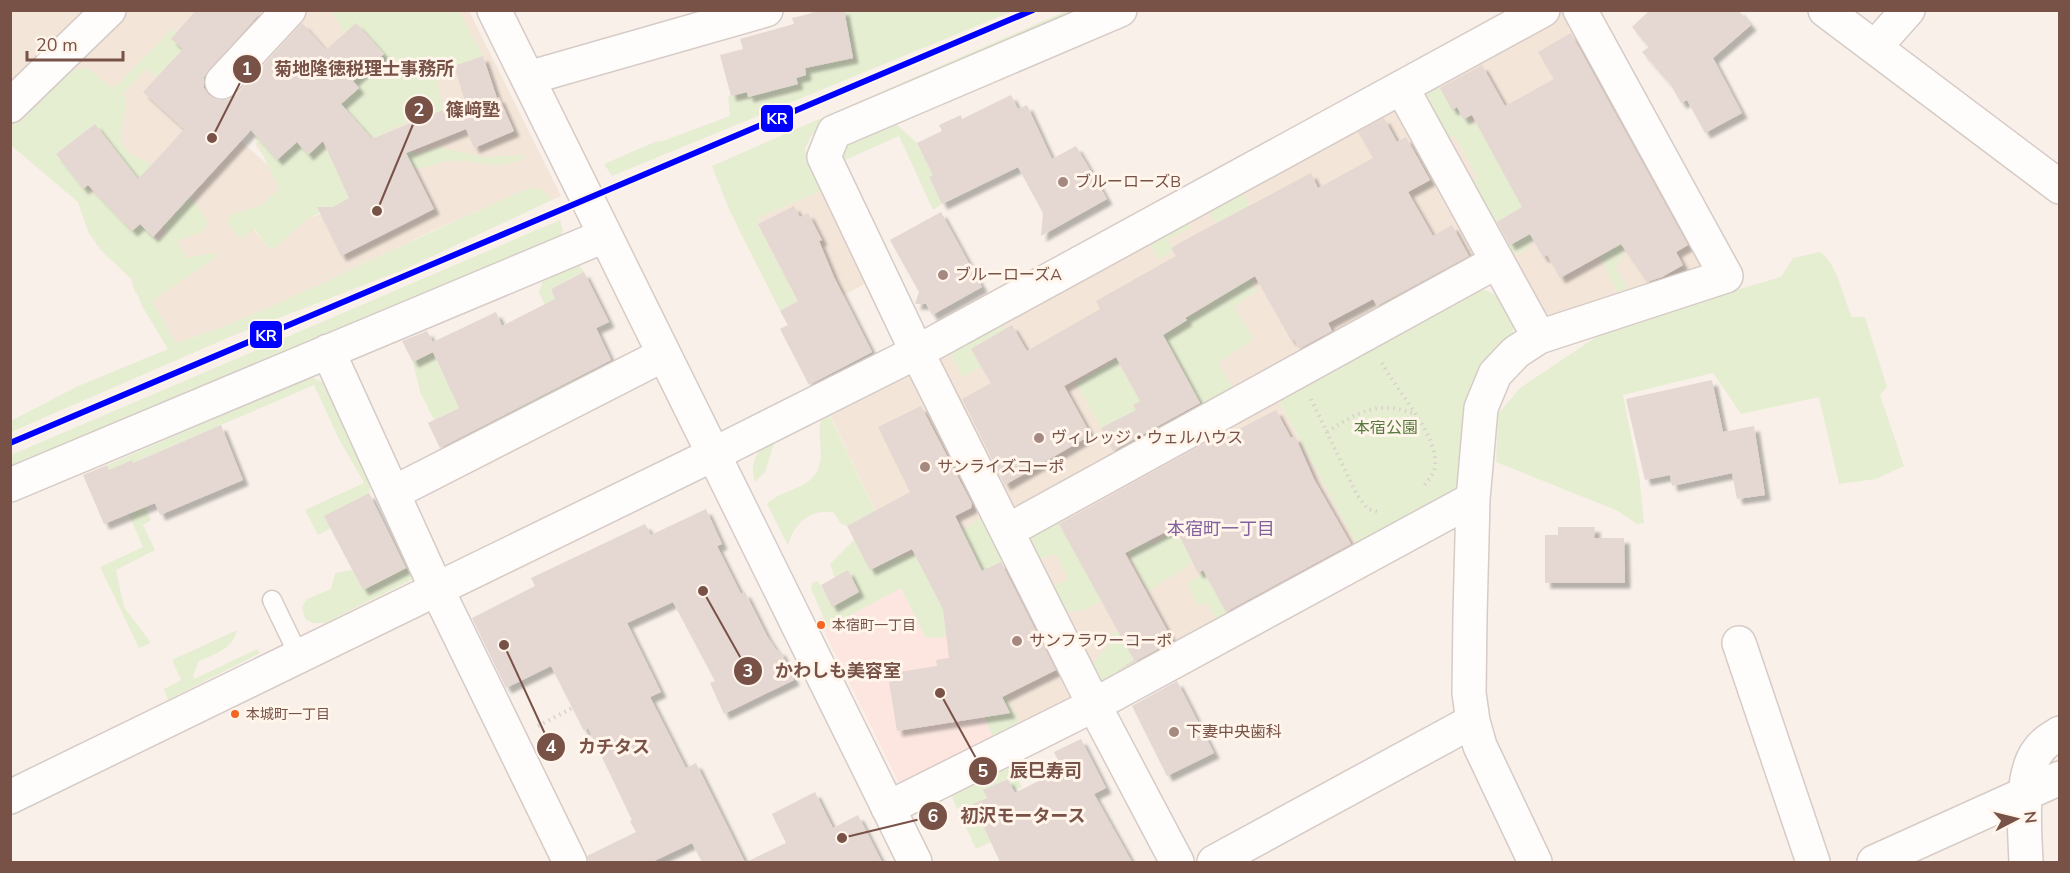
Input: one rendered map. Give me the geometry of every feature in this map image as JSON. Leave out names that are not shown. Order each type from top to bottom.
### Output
[{"type":"street","points":[[10,106],[109,10]]},
{"type":"street","points":[[222,82],[290,10]]},
{"type":"street","points":[[494,10],[915,862]]},
{"type":"street","points":[[528,78],[766,10]]},
{"type":"street","points":[[1120,10],[834,132],[824,157],[917,352],[1009,530],[1094,705],[1177,862]]},
{"type":"street","points":[[10,797],[712,455],[917,352],[1543,10]]},
{"type":"street","points":[[1535,862],[1480,746],[1469,693],[1473,499],[1477,438],[1484,399],[1495,374],[1516,352],[1539,338],[1726,276],[1580,10]]},
{"type":"street","points":[[1825,10],[2060,187]]},
{"type":"street","points":[[1875,47],[1908,10]]},
{"type":"street","points":[[1402,88],[1539,338]]},
{"type":"street","points":[[10,485],[604,236]]},
{"type":"street","points":[[1009,530],[1496,262]]},
{"type":"street","points":[[328,351],[437,589],[570,862]]},
{"type":"street","points":[[393,493],[663,355]]},
{"type":"street","points":[[888,808],[1094,705],[1473,499]]},
{"type":"street","points":[[1739,643],[1813,862]]},
{"type":"street","points":[[1214,862],[1473,721]]},
{"type":"street","points":[[2026,862],[2026,794],[2029,770],[2036,753],[2060,733]]},
{"type":"street","points":[[1874,862],[2060,778]]},
{"type":"lane","points":[[272,600],[299,656]]},
{"type":"path","points":[[1367,333],[1397,391],[1416,414],[1432,446],[1435,464],[1433,474],[1419,492]]},
{"type":"path","points":[[1299,371],[1363,504],[1376,512],[1383,512]]},
{"type":"path","points":[[1327,432],[1349,417],[1369,409],[1383,407],[1416,414]]},
{"type":"shaded area","points":[[11,11],[469,11],[561,196],[552,200],[542,189],[529,188],[423,235],[306,293],[228,325],[176,343],[152,301],[135,292],[131,279],[100,249],[89,233],[78,202],[11,145]],"holes":[[[222,82],[234,101],[264,136],[255,144],[267,161],[308,155],[321,214],[307,219],[274,248],[267,247],[254,229],[231,215],[261,205],[279,189],[271,168],[241,141],[201,185]]]},
{"type":"shaded area","points":[[1543,11],[1580,11],[1726,276],[1539,337],[1496,262],[1276,396],[1364,558],[1022,728],[984,652],[897,557],[823,400]]},
{"type":"shaded area","points":[[837,184],[881,276],[787,323],[737,226]]},
{"type":"shaded area","points":[[904,574],[984,652],[1022,728],[907,799],[818,619]]},
{"type":"green space","points":[[331,11],[459,11],[483,56],[457,73],[440,77],[438,86],[444,110],[419,121],[412,120],[331,158],[405,150],[418,154],[439,147],[482,157],[528,155],[509,164],[450,161],[413,168],[307,219],[275,248],[267,247],[255,229],[240,239],[227,223],[231,215],[261,205],[279,189],[255,138],[259,132],[260,140],[277,160],[359,88],[345,72],[379,49],[356,23],[345,33]]},
{"type":"green space","points":[[810,11],[1013,11],[612,176],[604,164],[655,142],[730,116],[728,96],[747,92],[749,97],[797,84],[796,78],[806,75],[805,68],[853,58],[845,18],[813,25]]},
{"type":"green space","points":[[1066,11],[1102,11],[811,136],[805,149],[825,189],[758,218],[761,223],[758,225],[802,310],[796,302],[780,311],[728,207],[712,166]]},
{"type":"green space","points":[[172,29],[176,33],[171,39],[210,75],[199,88],[155,77],[147,68],[123,93],[126,107],[121,136],[126,150],[154,166],[172,181],[191,198],[205,216],[207,224],[202,232],[177,241],[186,258],[214,253],[218,256],[152,301],[176,343],[277,304],[529,188],[542,189],[552,200],[403,270],[232,336],[11,432],[11,421],[76,387],[168,349],[142,306],[131,279],[100,249],[89,233],[78,202],[11,145],[11,130],[19,113],[70,70],[87,68],[111,87],[116,86]],"holes":[[[95,124],[127,165],[122,178],[97,197],[56,154]],[[131,186],[157,212],[167,232],[158,241],[140,224],[132,231],[109,208]]]},
{"type":"green space","points":[[1435,80],[1452,109],[1457,107],[1463,118],[1467,117],[1472,125],[1476,122],[1535,230],[1533,238],[1524,251],[1516,254],[1506,247],[1526,236],[1497,222],[1490,212],[1482,212],[1469,183],[1477,177],[1455,136],[1443,142],[1424,108],[1431,82]]},
{"type":"green space","points":[[890,118],[917,143],[928,165],[946,156],[951,166],[929,177],[942,204],[933,210],[899,136],[845,160],[847,167],[835,159],[847,134]]},
{"type":"green space","points":[[1240,190],[1250,205],[1223,219],[1225,223],[1218,227],[1208,209]]},
{"type":"green space","points":[[1605,217],[1624,251],[1616,268],[1625,284],[1625,293],[1619,295],[1585,227]]},
{"type":"green space","points":[[560,220],[563,230],[560,237],[11,474],[11,455]]},
{"type":"green space","points":[[1187,220],[1191,227],[1168,240],[1173,251],[1159,260],[1149,242]]},
{"type":"green space","points":[[1820,252],[1835,272],[1852,317],[1865,317],[1887,387],[1880,395],[1904,466],[1876,479],[1839,484],[1819,397],[1741,414],[1713,373],[1623,395],[1639,475],[1644,523],[1637,524],[1618,511],[1496,462],[1498,414],[1520,388],[1596,337],[1626,322],[1781,277],[1793,258]]},
{"type":"green space","points":[[1240,263],[1257,291],[1234,306],[1253,337],[1250,342],[1220,361],[1220,367],[1234,389],[1203,409],[1163,334],[1186,320],[1180,309],[1198,310],[1218,298],[1214,291]]},
{"type":"green space","points":[[578,264],[584,272],[551,289],[564,316],[552,321],[539,292],[543,279]]},
{"type":"green space","name":"本宿公園","points":[[1474,289],[1496,295],[1506,305],[1514,327],[1456,495],[1359,549],[1276,396]]},
{"type":"green space","points":[[1000,320],[1005,329],[971,349],[981,367],[963,377],[948,350]]},
{"type":"green space","points":[[432,352],[461,407],[434,420],[420,392],[413,362]]},
{"type":"green space","points":[[1117,359],[1140,401],[1133,405],[1151,437],[1147,439],[1140,427],[1128,434],[1119,419],[1101,428],[1076,383]]},
{"type":"green space","points":[[312,377],[326,384],[372,479],[369,493],[325,516],[331,528],[318,535],[305,510],[364,483],[338,437],[314,385],[137,461],[154,501],[144,505],[151,520],[143,525],[155,550],[116,570],[124,607],[151,643],[139,648],[100,567],[143,547],[107,465]]},
{"type":"green space","points":[[827,410],[897,557],[915,554],[946,614],[946,637],[926,638],[901,588],[828,627],[811,589],[812,583],[818,581],[832,606],[843,601],[830,564],[854,540],[879,526],[873,512],[847,526],[841,524],[833,512],[817,513],[799,525],[788,546],[767,504],[814,476],[820,460],[820,426]]},
{"type":"green space","points":[[776,437],[765,472],[755,482],[753,468],[756,455]]},
{"type":"green space","points":[[1128,503],[1150,545],[1176,530],[1193,563],[1148,591],[1108,515]]},
{"type":"green space","points":[[1066,512],[1069,518],[1059,524],[1102,601],[1085,610],[1059,613],[1052,587],[1068,579],[1056,554],[1038,560],[1028,551],[1034,529]]},
{"type":"green space","points":[[986,515],[1008,559],[982,571],[962,530]]},
{"type":"green space","points":[[407,568],[413,579],[325,623],[313,623],[305,619],[302,607],[307,599],[331,589],[335,573],[352,570],[363,590]]},
{"type":"green space","points":[[1205,573],[1227,613],[1216,619],[1207,602],[1198,606],[1187,583]]},
{"type":"green space","points":[[237,630],[232,642],[217,653],[199,661],[194,679],[257,649],[260,653],[168,700],[164,689],[181,680],[172,660]]},
{"type":"green space","points":[[1118,631],[1140,669],[1109,683],[1091,675],[1089,667],[1113,641],[1112,633]]},
{"type":"green space","points":[[984,652],[1022,728],[996,745],[985,717]]},
{"type":"green space","points":[[1009,761],[1022,787],[1013,790],[1008,779],[984,790],[987,798],[974,804],[991,842],[976,849],[949,791]]},
{"type":"building","points":[[196,10],[263,10],[204,77],[204,88],[217,100],[227,100],[236,95],[302,23],[326,50],[356,23],[384,54],[353,81],[359,88],[341,104],[372,139],[465,101],[454,66],[483,56],[497,98],[499,97],[514,131],[474,148],[466,129],[406,153],[434,209],[341,256],[317,207],[333,207],[349,198],[323,141],[308,155],[297,142],[277,160],[251,130],[153,237],[140,224],[132,231],[88,185],[83,189],[56,154],[95,124],[138,179],[184,129],[143,92],[183,49],[171,39]]},
{"type":"building","points":[[825,10],[844,10],[853,58],[805,68],[806,75],[796,78],[798,84],[748,97],[747,92],[731,96],[720,55],[743,49],[740,39],[794,24],[792,18]]},
{"type":"building","points":[[1650,10],[1738,10],[1751,25],[1713,58],[1742,113],[1705,133],[1687,100],[1681,103],[1671,85],[1642,52],[1649,47],[1632,27]]},
{"type":"building","points":[[1571,33],[1688,245],[1676,252],[1683,265],[1662,277],[1647,282],[1621,244],[1560,278],[1547,255],[1543,257],[1530,234],[1510,245],[1497,222],[1522,207],[1472,115],[1463,119],[1457,107],[1452,110],[1440,88],[1482,65],[1505,106],[1554,79],[1538,52]]},
{"type":"building","points":[[1011,95],[1018,109],[1027,105],[1052,159],[1076,146],[1107,199],[1041,236],[1043,213],[1018,167],[942,204],[929,177],[933,175],[917,143],[942,131],[939,125],[961,115],[962,119]]},
{"type":"building","points":[[1384,118],[1397,142],[1406,137],[1430,180],[1408,192],[1433,236],[1452,225],[1469,256],[1377,306],[1373,299],[1328,323],[1332,331],[1299,349],[1294,339],[1291,340],[1255,276],[1185,318],[1187,320],[1163,335],[1200,403],[1113,451],[1101,428],[1136,410],[1133,405],[1140,401],[1116,357],[1064,386],[1091,435],[1005,485],[962,399],[991,383],[971,349],[1012,325],[1027,351],[1100,309],[1096,301],[1176,256],[1171,248],[1194,235],[1311,173],[1318,188],[1373,158],[1358,132]]},
{"type":"building","points":[[794,206],[800,217],[808,213],[822,240],[819,241],[834,277],[872,352],[809,385],[780,329],[788,325],[780,311],[798,301],[758,224]]},
{"type":"building","name":"ブルーローズA","points":[[941,212],[982,287],[932,315],[926,304],[915,304],[919,292],[890,240]]},
{"type":"building","points":[[584,272],[609,322],[596,328],[611,360],[440,448],[428,423],[459,408],[433,352],[413,362],[402,341],[427,331],[433,342],[496,312],[502,326],[555,299],[551,289]]},
{"type":"building","points":[[1712,380],[1723,432],[1754,426],[1765,495],[1737,499],[1732,473],[1672,486],[1670,475],[1645,480],[1626,399]]},
{"type":"building","points":[[921,406],[972,504],[971,508],[955,516],[982,571],[1001,562],[1056,670],[1002,697],[1010,713],[897,731],[889,682],[900,680],[899,672],[937,666],[936,660],[949,658],[943,609],[912,549],[870,570],[847,526],[910,492],[878,427]]},
{"type":"building","points":[[1276,410],[1291,438],[1295,436],[1314,479],[1351,544],[1226,612],[1203,570],[1198,573],[1175,527],[1125,553],[1173,641],[1114,673],[1134,660],[1059,524],[1218,436],[1220,439]]},
{"type":"building","points":[[221,425],[243,480],[160,515],[155,503],[104,524],[83,475],[107,465],[109,470],[132,460],[133,463]]},
{"type":"building","points":[[369,493],[406,568],[363,590],[324,516]]},
{"type":"building","points":[[706,509],[722,544],[717,546],[741,594],[745,592],[767,636],[777,651],[780,650],[794,680],[724,714],[710,683],[715,681],[673,602],[627,623],[661,692],[650,697],[686,768],[696,763],[745,862],[702,862],[692,843],[652,862],[589,862],[587,856],[636,832],[588,728],[584,731],[551,666],[506,688],[472,618],[535,586],[531,578],[645,524],[651,535]]},
{"type":"building","points":[[1558,527],[1595,527],[1594,538],[1624,538],[1625,583],[1545,583],[1545,535],[1558,535]]},
{"type":"building","points":[[848,570],[859,592],[832,607],[821,585]]},
{"type":"building","name":"下妻中央歯科","points":[[1177,681],[1214,753],[1167,776],[1132,706]]},
{"type":"building","points":[[1081,739],[1106,788],[1094,794],[1132,862],[1000,862],[973,804],[987,798],[983,790],[1008,779],[1015,793],[1062,769],[1054,752]]},
{"type":"building","points":[[815,792],[833,828],[858,815],[882,862],[746,862],[786,843],[772,814]]},
{"type":"transit line","name":"KR","points":[[10,443],[1033,10]]},
{"type":"place","name":"菊地隆徳税理士事務所","points":[[212,138]]},
{"type":"place","name":"ブルーローズB","points":[[1063,182]]},
{"type":"place","name":"篠﨑塾","points":[[377,211]]},
{"type":"place","name":"ブルーローズA","points":[[943,275]]},
{"type":"place","name":"ヴィレッジ・ウェルハウス","points":[[1039,438]]},
{"type":"place","name":"サンライズコーポ","points":[[925,467]]},
{"type":"place","name":"かわしも美容室","points":[[703,591]]},
{"type":"place","name":"本宿町一丁目","points":[[821,625]]},
{"type":"place","name":"サンフラワーコーポ","points":[[1017,641]]},
{"type":"place","name":"カチタス","points":[[504,645]]},
{"type":"place","name":"辰巳寿司","points":[[940,693]]},
{"type":"place","name":"本城町一丁目","points":[[235,714]]},
{"type":"place","name":"下妻中央歯科","points":[[1174,732]]},
{"type":"place","name":"初沢モータース","points":[[842,838]]},
{"type":"district","name":"本宿町一丁目","points":[[1221,529]]}]
